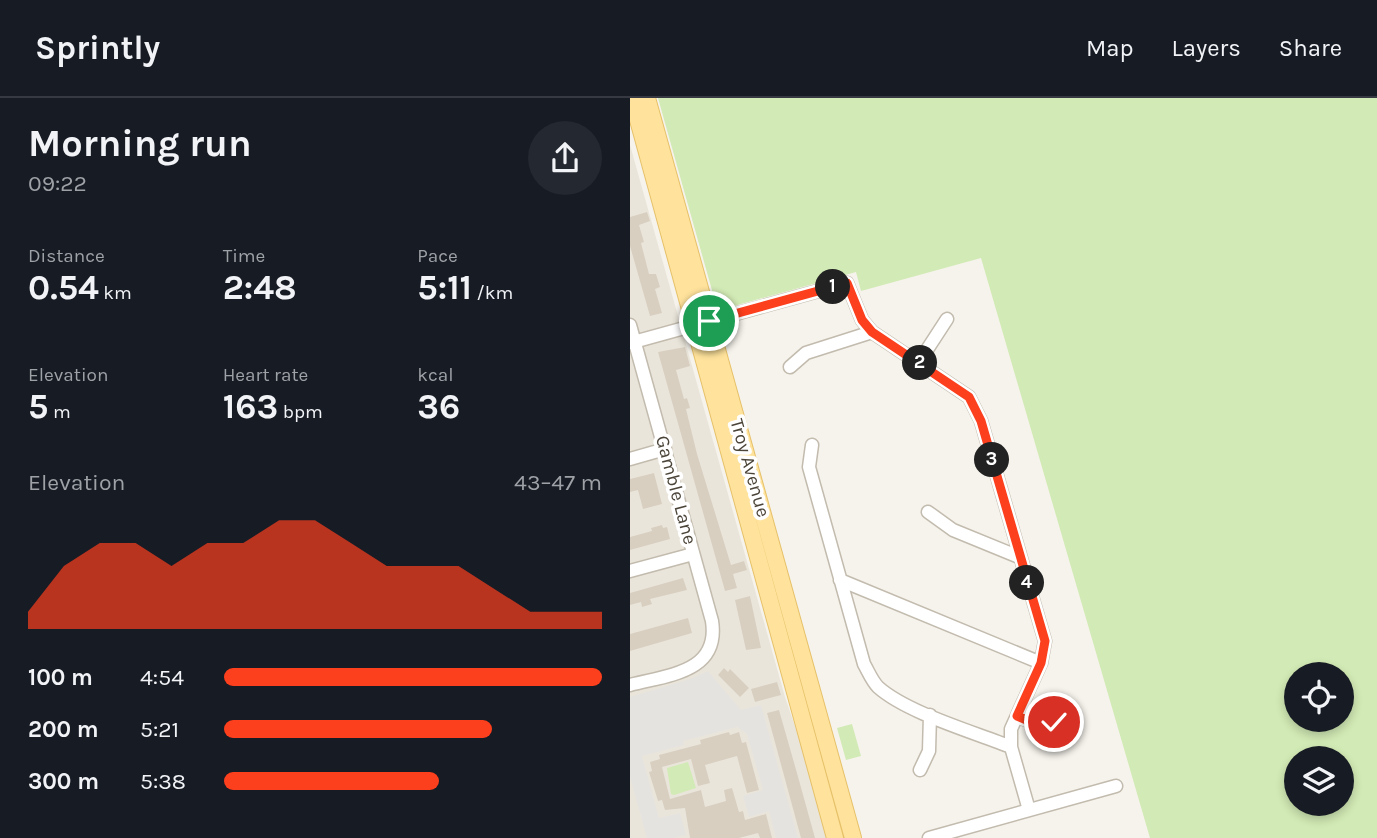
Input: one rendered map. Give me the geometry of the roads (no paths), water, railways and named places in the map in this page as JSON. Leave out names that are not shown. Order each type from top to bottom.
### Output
[{"type":"main road","name":"Troy Avenue","points":[[632,98],[702,323],[853,838]]},
{"type":"main road","name":"Troy Avenue","points":[[641,123],[647,98]]},
{"type":"main road","name":"Troy Avenue","points":[[702,323],[835,838]]},
{"type":"street","points":[[632,342],[847,283],[862,320],[872,332],[969,397],[981,421],[1045,641],[1041,663],[1011,729],[1011,747],[1029,810]]},
{"type":"street","points":[[919,362],[947,319]]},
{"type":"street","name":"Gamble Lane","points":[[630,325],[632,342],[665,449],[713,628],[713,637],[706,656],[692,667],[630,685]]},
{"type":"street","points":[[790,367],[806,353],[872,332]]},
{"type":"street","points":[[812,445],[809,467],[864,664],[876,686],[930,715],[1011,747]]},
{"type":"street","points":[[630,458],[665,449]]},
{"type":"street","points":[[928,512],[953,530],[1019,557]]},
{"type":"street","points":[[630,571],[694,554]]},
{"type":"street","points":[[840,580],[1041,663]]},
{"type":"street","points":[[920,770],[929,751],[930,715]]},
{"type":"street","points":[[1017,716],[1036,724],[1054,722]]},
{"type":"street","points":[[929,838],[1116,786]]}]
